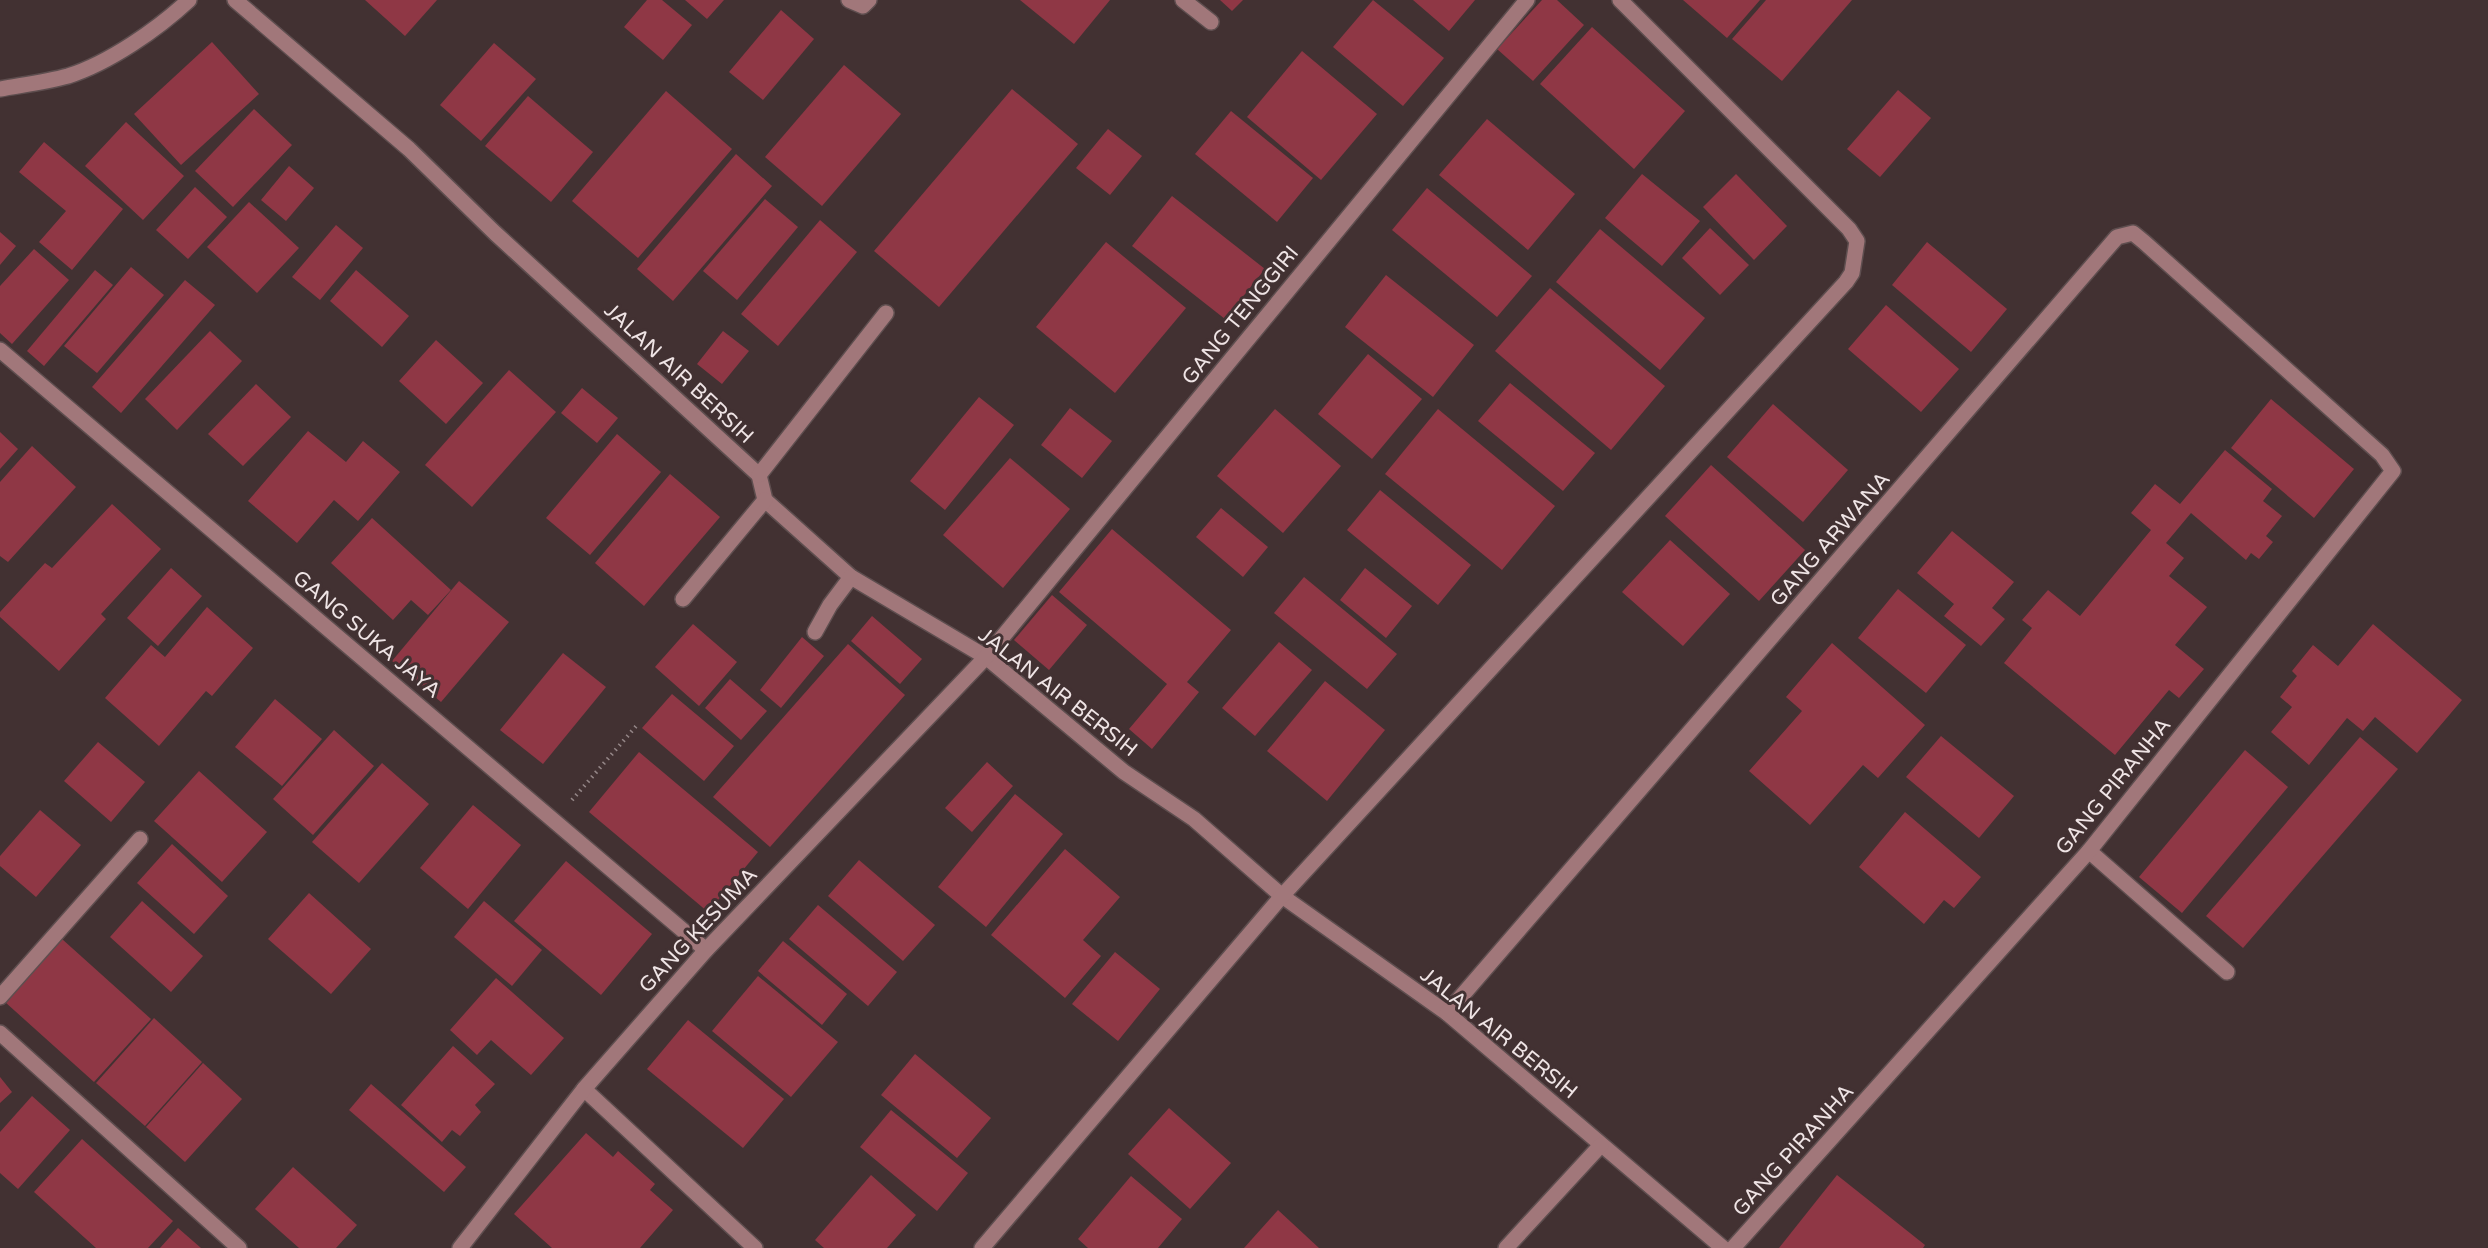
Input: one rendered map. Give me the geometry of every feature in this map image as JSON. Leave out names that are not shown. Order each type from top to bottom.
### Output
[{"type":"street","points":[[0,89],[69,75],[126,47],[163,25],[189,0]]},
{"type":"street","name":"JALAN AIR BERSIH","points":[[235,0],[409,149],[495,233],[759,475],[765,500],[851,577],[986,657],[1124,772],[1194,819],[1282,896],[1447,1012],[1723,1248]]},
{"type":"street","points":[[849,0],[862,6],[869,0]]},
{"type":"street","points":[[1183,0],[1211,22]]},
{"type":"street","name":"GANG TENGGIRI","points":[[986,657],[1527,0]]},
{"type":"street","points":[[982,1248],[1282,896],[1838,291],[1852,273],[1857,241],[1849,229],[1620,0]]},
{"type":"street","name":"GANG ARWANA","points":[[1447,1012],[2117,237],[2133,233],[2265,350]]},
{"type":"street","points":[[759,475],[886,312]]},
{"type":"street","name":"GANG SUKA JAYA","points":[[0,350],[706,950]]},
{"type":"street","name":"GANG PIRANHA","points":[[1733,1248],[2089,851],[2393,471],[2382,455],[2265,350]]},
{"type":"street","points":[[683,599],[765,500]]},
{"type":"street","points":[[815,632],[830,605],[851,577]]},
{"type":"street","name":"GANG KESUMA","points":[[460,1248],[584,1089],[706,950],[986,657]]},
{"type":"street","points":[[0,997],[140,839]]},
{"type":"street","points":[[2089,851],[2227,972]]},
{"type":"street","points":[[0,1033],[239,1248]]},
{"type":"street","points":[[584,1089],[755,1248]]},
{"type":"street","points":[[1506,1248],[1601,1145]]},
{"type":"path","points":[[554,821],[638,724]]},
{"type":"building","points":[[365,0],[437,0],[405,36]]},
{"type":"building","points":[[647,0],[662,0],[692,25],[663,60],[624,27]]},
{"type":"building","points":[[685,0],[724,0],[707,19]]},
{"type":"building","points":[[1020,0],[1110,0],[1074,44]]},
{"type":"building","points":[[1220,0],[1243,0],[1232,11]]},
{"type":"building","points":[[1373,0],[1444,58],[1403,106],[1333,47]]},
{"type":"building","points":[[1413,0],[1475,0],[1449,31]]},
{"type":"building","points":[[1542,0],[1557,0],[1584,25],[1533,81],[1497,49]]},
{"type":"building","points":[[1683,0],[1760,0],[1727,38]]},
{"type":"building","points":[[1766,0],[1852,0],[1782,81],[1732,39]]},
{"type":"building","points":[[781,10],[814,39],[763,100],[729,72]]},
{"type":"building","points":[[1592,27],[1685,111],[1634,169],[1540,84]]},
{"type":"building","points":[[212,42],[259,94],[181,165],[134,114]]},
{"type":"building","points":[[494,43],[536,79],[481,141],[440,105]]},
{"type":"building","points":[[1302,51],[1377,114],[1321,180],[1247,117]]},
{"type":"building","points":[[844,65],[901,114],[822,206],[765,157]]},
{"type":"building","points":[[1012,89],[1078,144],[939,307],[874,251]]},
{"type":"building","points":[[1898,90],[1931,118],[1880,177],[1847,149]]},
{"type":"building","points":[[666,91],[732,149],[638,258],[572,201]]},
{"type":"building","points":[[528,96],[593,152],[551,202],[485,146]]},
{"type":"building","points":[[254,109],[292,145],[233,207],[195,171]]},
{"type":"building","points":[[1231,111],[1313,178],[1277,222],[1195,154]]},
{"type":"building","points":[[1487,119],[1575,194],[1528,250],[1439,175]]},
{"type":"building","points":[[126,122],[184,176],[143,220],[85,166]]},
{"type":"building","points":[[1108,129],[1142,156],[1110,195],[1076,168]]},
{"type":"building","points":[[44,142],[123,209],[72,270],[39,242],[66,211],[19,172]]},
{"type":"building","points":[[736,154],[772,186],[673,301],[637,269]]},
{"type":"building","points":[[289,166],[314,188],[286,221],[261,200]]},
{"type":"building","points":[[1642,174],[1700,221],[1662,266],[1605,218]]},
{"type":"building","points":[[1736,174],[1787,226],[1754,260],[1703,207]]},
{"type":"building","points":[[195,187],[227,217],[188,259],[156,230]]},
{"type":"building","points":[[1427,188],[1532,276],[1497,317],[1392,230]]},
{"type":"building","points":[[1172,196],[1265,269],[1225,319],[1132,246]]},
{"type":"building","points":[[765,199],[798,227],[737,300],[703,271]]},
{"type":"building","points":[[249,202],[299,248],[257,293],[207,247]]},
{"type":"building","points":[[820,220],[857,252],[778,346],[741,314]]},
{"type":"building","points":[[336,225],[363,248],[320,300],[292,277]]},
{"type":"building","points":[[1710,228],[1749,265],[1720,295],[1682,258]]},
{"type":"building","points":[[1600,229],[1705,318],[1660,370],[1556,282]]},
{"type":"building","points":[[0,232],[16,246],[0,265]]},
{"type":"building","points":[[1106,242],[1186,308],[1115,393],[1036,327]]},
{"type":"building","points":[[1927,242],[2007,309],[1971,352],[1892,285]]},
{"type":"building","points":[[34,249],[69,280],[12,344],[0,333],[0,286]]},
{"type":"building","points":[[131,267],[164,295],[97,373],[64,346]]},
{"type":"building","points":[[95,270],[113,285],[44,366],[27,351]]},
{"type":"building","points":[[356,270],[409,316],[382,347],[330,301]]},
{"type":"building","points":[[1386,275],[1474,345],[1433,397],[1345,327]]},
{"type":"building","points":[[185,280],[215,305],[121,413],[92,387]]},
{"type":"building","points":[[1550,288],[1665,386],[1611,450],[1495,351]]},
{"type":"building","points":[[1886,305],[1959,369],[1921,412],[1848,349]]},
{"type":"building","points":[[210,331],[242,361],[177,430],[145,399]]},
{"type":"building","points":[[723,331],[749,351],[722,384],[697,364]]},
{"type":"building","points":[[436,340],[483,383],[446,424],[399,381]]},
{"type":"building","points":[[1368,354],[1422,399],[1372,459],[1318,414]]},
{"type":"building","points":[[509,370],[556,412],[472,507],[425,465]]},
{"type":"building","points":[[1510,383],[1595,453],[1563,491],[1478,421]]},
{"type":"building","points":[[256,384],[291,417],[243,466],[208,434]]},
{"type":"building","points":[[582,388],[618,418],[597,443],[561,413]]},
{"type":"building","points":[[979,397],[1014,425],[945,510],[910,481]]},
{"type":"building","points":[[2271,399],[2354,469],[2314,518],[2231,448]]},
{"type":"building","points":[[1773,404],[1848,470],[1803,522],[1727,457]]},
{"type":"building","points":[[1070,408],[1112,441],[1082,478],[1041,445]]},
{"type":"building","points":[[1275,409],[1341,466],[1283,533],[1217,476]]},
{"type":"building","points":[[1438,409],[1555,506],[1502,570],[1385,474]]},
{"type":"building","points":[[308,431],[346,462],[363,441],[400,472],[358,521],[334,500],[297,543],[248,501]]},
{"type":"building","points":[[0,432],[18,449],[0,469]]},
{"type":"building","points":[[617,434],[661,472],[590,555],[546,518]]},
{"type":"building","points":[[32,446],[76,487],[8,562],[0,556],[0,482]]},
{"type":"building","points":[[2225,450],[2272,489],[2263,501],[2282,516],[2266,536],[2273,542],[2259,559],[2251,553],[2246,560],[2191,513],[2166,543],[2184,558],[2169,576],[2207,607],[2175,645],[2204,669],[2179,698],[2169,690],[2115,755],[2004,663],[2032,628],[2022,620],[2048,590],[2080,616],[2151,530],[2131,513],[2155,484],[2180,504]]},
{"type":"building","points":[[1010,458],[1070,509],[1003,588],[943,535]]},
{"type":"building","points":[[1711,465],[1805,550],[1759,601],[1665,516]]},
{"type":"building","points":[[670,474],[720,517],[644,606],[595,563]]},
{"type":"building","points":[[1380,490],[1471,565],[1438,605],[1347,530]]},
{"type":"building","points":[[112,504],[161,549],[101,614],[106,619],[59,671],[0,617],[0,612],[45,563],[52,568]]},
{"type":"building","points":[[1221,508],[1268,547],[1243,577],[1196,537]]},
{"type":"building","points":[[372,518],[451,590],[428,615],[411,600],[393,620],[331,563]]},
{"type":"building","points":[[1112,529],[1231,630],[1187,682],[1199,692],[1152,749],[1129,729],[1167,684],[1059,592]]},
{"type":"building","points":[[1952,531],[2014,582],[1992,608],[2005,619],[1981,646],[1944,616],[1954,604],[1917,573]]},
{"type":"building","points":[[1670,540],[1730,594],[1683,646],[1622,592]]},
{"type":"building","points":[[171,568],[202,596],[158,646],[127,618]]},
{"type":"building","points":[[1365,568],[1412,606],[1386,638],[1340,600]]},
{"type":"building","points":[[1304,577],[1397,654],[1367,689],[1274,613]]},
{"type":"building","points":[[459,581],[509,622],[441,702],[392,661]]},
{"type":"building","points":[[1898,589],[1966,645],[1926,693],[1858,638]]},
{"type":"building","points":[[1052,595],[1087,625],[1049,670],[1014,640]]},
{"type":"building","points":[[207,607],[253,648],[212,696],[206,691],[159,746],[105,698],[151,645],[165,657]]},
{"type":"building","points":[[872,616],[922,659],[900,684],[851,641]]},
{"type":"building","points":[[693,624],[737,662],[699,706],[655,667]]},
{"type":"building","points":[[2373,624],[2462,700],[2417,753],[2375,717],[2363,731],[2347,718],[2309,765],[2271,732],[2292,707],[2280,697],[2297,676],[2292,671],[2313,645],[2338,666]]},
{"type":"building","points":[[802,637],[824,656],[781,708],[760,690]]},
{"type":"building","points":[[1279,642],[1312,670],[1255,736],[1222,708]]},
{"type":"building","points":[[1832,643],[1925,725],[1878,778],[1863,765],[1810,825],[1749,771],[1802,711],[1786,697]]},
{"type":"building","points":[[848,644],[905,695],[770,847],[713,797]]},
{"type":"building","points":[[563,653],[606,687],[543,764],[500,730]]},
{"type":"building","points":[[730,679],[767,711],[741,740],[705,708]]},
{"type":"building","points":[[1325,681],[1385,730],[1327,801],[1267,751]]},
{"type":"building","points":[[672,694],[734,746],[704,781],[642,728]]},
{"type":"building","points":[[275,699],[322,739],[282,786],[235,747]]},
{"type":"building","points":[[334,730],[374,766],[313,835],[273,799]]},
{"type":"building","points":[[1941,736],[2014,796],[1979,838],[1906,777]]},
{"type":"building","points":[[2360,737],[2398,769],[2243,948],[2206,916]]},
{"type":"building","points":[[98,742],[145,782],[111,822],[64,781]]},
{"type":"building","points":[[2245,750],[2288,787],[2182,913],[2139,877]]},
{"type":"building","points":[[639,752],[758,852],[708,912],[589,812]]},
{"type":"building","points":[[987,762],[1013,786],[972,832],[945,808]]},
{"type":"building","points":[[382,763],[429,804],[359,883],[312,842]]},
{"type":"building","points":[[199,771],[267,832],[222,882],[154,821]]},
{"type":"building","points":[[1015,794],[1063,834],[986,927],[938,887]]},
{"type":"building","points":[[473,805],[521,845],[468,909],[420,868]]},
{"type":"building","points":[[40,810],[81,845],[36,897],[0,866],[0,856]]},
{"type":"building","points":[[1905,812],[1981,877],[1954,908],[1944,900],[1924,924],[1859,867]]},
{"type":"building","points":[[172,844],[228,896],[194,934],[137,883]]},
{"type":"building","points":[[1065,849],[1120,897],[1083,940],[1101,956],[1065,998],[991,935]]},
{"type":"building","points":[[859,860],[935,925],[903,961],[828,896]]},
{"type":"building","points":[[566,861],[652,934],[601,995],[514,921]]},
{"type":"building","points":[[309,893],[371,949],[331,994],[268,939]]},
{"type":"building","points":[[142,901],[203,956],[171,992],[110,937]]},
{"type":"building","points":[[484,901],[542,950],[512,986],[454,937]]},
{"type":"building","points":[[818,905],[897,972],[868,1006],[789,939]]},
{"type":"building","points":[[62,939],[151,1019],[94,1082],[5,1002]]},
{"type":"building","points":[[783,941],[847,994],[822,1025],[758,971]]},
{"type":"building","points":[[1115,952],[1160,989],[1118,1041],[1072,1004]]},
{"type":"building","points":[[758,976],[838,1042],[791,1097],[712,1031]]},
{"type":"building","points":[[496,978],[564,1038],[531,1075],[491,1040],[477,1055],[450,1030]]},
{"type":"building","points":[[154,1018],[202,1062],[145,1126],[96,1083]]},
{"type":"building","points":[[688,1020],[784,1099],[743,1148],[647,1069]]},
{"type":"building","points":[[453,1046],[495,1084],[475,1105],[481,1112],[460,1136],[452,1130],[442,1142],[401,1105]]},
{"type":"building","points":[[915,1054],[991,1118],[957,1158],[881,1095]]},
{"type":"building","points":[[203,1063],[242,1099],[185,1162],[146,1127]]},
{"type":"building","points":[[0,1077],[12,1092],[0,1103]]},
{"type":"building","points":[[371,1084],[466,1167],[444,1192],[349,1110]]},
{"type":"building","points":[[32,1096],[70,1130],[18,1189],[0,1173],[0,1132]]},
{"type":"building","points":[[1169,1108],[1231,1163],[1190,1209],[1128,1154]]},
{"type":"building","points":[[891,1110],[968,1173],[937,1211],[860,1147]]},
{"type":"building","points":[[586,1133],[613,1157],[618,1151],[655,1184],[650,1190],[673,1210],[640,1248],[552,1248],[514,1214]]},
{"type":"building","points":[[82,1139],[173,1221],[148,1248],[96,1248],[34,1192]]},
{"type":"building","points":[[293,1167],[357,1225],[336,1248],[299,1248],[255,1209]]},
{"type":"building","points":[[871,1175],[916,1215],[887,1248],[824,1248],[815,1240]]},
{"type":"building","points":[[1837,1175],[1925,1245],[1923,1248],[1779,1248]]},
{"type":"building","points":[[1131,1176],[1182,1219],[1158,1248],[1088,1248],[1078,1239]]},
{"type":"building","points":[[1278,1210],[1319,1248],[1244,1248]]},
{"type":"building","points":[[178,1228],[201,1248],[160,1248]]}]
